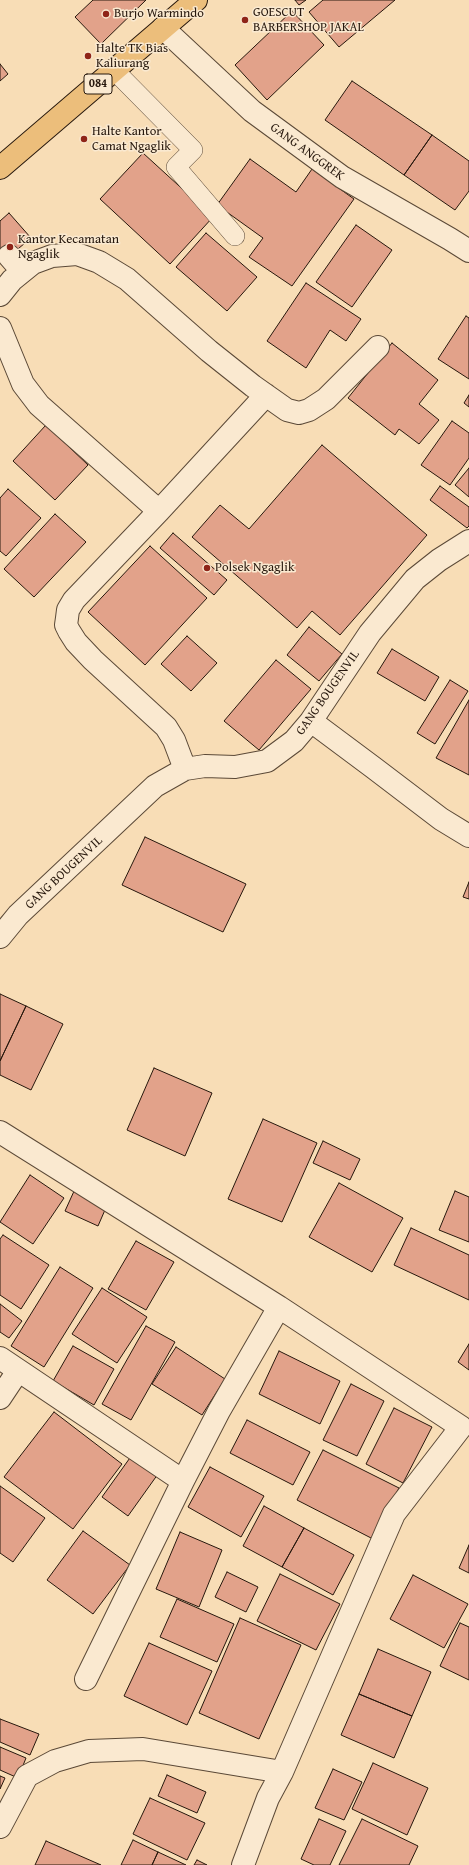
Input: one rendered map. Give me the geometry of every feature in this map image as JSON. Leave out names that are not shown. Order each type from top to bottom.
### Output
[{"type":"main road","name":"084","points":[[0,168],[196,0]]},
{"type":"street","name":"GANG ANGGREK","points":[[163,28],[252,111],[342,177],[469,251]]},
{"type":"street","points":[[0,295],[12,280],[16,264],[33,263],[52,256],[77,254],[100,262],[127,279],[209,351],[266,395],[287,410],[299,413],[309,410],[326,399],[347,380],[378,347]]},
{"type":"street","points":[[0,328],[23,384],[39,405],[159,511]]},
{"type":"street","points":[[185,769],[174,740],[166,728],[76,642],[66,625],[68,610],[74,600],[266,395]]},
{"type":"street","name":"GANG BOUGENVIL","points":[[0,938],[18,915],[75,863],[155,786],[185,769],[205,766],[235,767],[267,761],[294,741],[311,721],[370,633],[415,579],[439,560],[469,541]]},
{"type":"street","points":[[311,721],[440,820],[469,836]]},
{"type":"street","points":[[0,1132],[279,1307],[466,1427],[394,1514],[282,1772],[268,1798],[243,1865]]},
{"type":"street","points":[[86,1679],[219,1411],[279,1307]]},
{"type":"street","points":[[0,1358],[183,1481]]},
{"type":"street","points":[[0,1398],[18,1371]]},
{"type":"street","points":[[0,1827],[27,1776],[55,1761],[89,1751],[142,1750],[282,1772]]},
{"type":"lane","points":[[114,70],[193,150],[176,167],[235,236]]},
{"type":"building","points":[[93,0],[146,0],[101,44],[75,17]]},
{"type":"building","points":[[295,0],[306,0],[299,5]]},
{"type":"building","points":[[323,0],[395,0],[339,47],[309,12]]},
{"type":"building","points":[[292,11],[324,45],[267,100],[235,65]]},
{"type":"building","points":[[0,64],[8,74],[0,81]]},
{"type":"building","points":[[352,81],[432,135],[404,175],[325,120]]},
{"type":"building","points":[[432,135],[469,161],[469,191],[455,210],[404,175]]},
{"type":"building","points":[[143,153],[213,217],[170,264],[100,199]]},
{"type":"building","points":[[250,159],[296,192],[312,169],[354,199],[292,286],[249,257],[263,238],[217,205]]},
{"type":"building","name":"Kantor Kecamatan Ngaglik","points":[[9,213],[31,238],[0,264],[0,221]]},
{"type":"building","points":[[356,225],[392,250],[352,307],[316,282]]},
{"type":"building","points":[[206,233],[257,277],[227,311],[176,267]]},
{"type":"building","points":[[306,283],[361,319],[346,341],[330,330],[306,368],[267,341]]},
{"type":"building","points":[[466,316],[469,318],[469,379],[438,359]]},
{"type":"building","points":[[392,343],[438,380],[419,404],[439,420],[419,444],[399,429],[395,435],[348,398]]},
{"type":"building","points":[[469,395],[469,407],[464,403]]},
{"type":"building","points":[[452,421],[469,433],[469,458],[450,485],[421,465]]},
{"type":"building","points":[[46,425],[88,465],[55,500],[13,461]]},
{"type":"building","points":[[322,445],[427,535],[340,635],[312,611],[297,628],[192,537],[220,505],[249,529]]},
{"type":"building","points":[[469,468],[469,497],[455,485]]},
{"type":"building","points":[[440,486],[469,507],[469,526],[467,528],[430,500]]},
{"type":"building","points":[[8,489],[41,518],[6,556],[0,551],[0,498]]},
{"type":"building","points":[[55,514],[86,542],[34,597],[4,569]]},
{"type":"building","points":[[173,533],[227,580],[214,595],[160,548]]},
{"type":"building","points":[[150,546],[207,598],[145,665],[88,612]]},
{"type":"building","points":[[309,627],[342,654],[319,681],[287,655]]},
{"type":"building","points":[[187,636],[217,663],[191,691],[161,664]]},
{"type":"building","points":[[392,649],[439,677],[425,701],[377,673]]},
{"type":"building","points":[[276,660],[311,689],[259,750],[224,721]]},
{"type":"building","points":[[450,680],[468,691],[435,744],[417,733]]},
{"type":"building","points":[[469,700],[469,775],[436,758]]},
{"type":"building","points":[[145,837],[246,884],[223,932],[122,885]]},
{"type":"building","points":[[469,882],[469,899],[463,897]]},
{"type":"building","points":[[0,994],[26,1006],[0,1061]]},
{"type":"building","points":[[26,1006],[63,1024],[31,1090],[0,1075],[0,1061]]},
{"type":"building","points":[[154,1068],[212,1093],[185,1156],[127,1130]]},
{"type":"building","points":[[263,1119],[317,1143],[282,1222],[228,1199]]},
{"type":"building","points":[[323,1141],[360,1159],[350,1180],[313,1163]]},
{"type":"building","points":[[30,1175],[64,1198],[33,1244],[0,1222]]},
{"type":"building","points":[[339,1183],[403,1218],[372,1272],[309,1237]]},
{"type":"building","points":[[75,1189],[108,1203],[98,1226],[65,1211]]},
{"type":"building","points":[[455,1191],[469,1197],[469,1242],[439,1230]]},
{"type":"building","points":[[411,1228],[469,1255],[469,1300],[394,1265]]},
{"type":"building","points":[[3,1235],[49,1265],[21,1309],[0,1295],[0,1239]]},
{"type":"building","points":[[136,1241],[174,1262],[146,1310],[108,1289]]},
{"type":"building","points":[[60,1267],[93,1288],[44,1367],[11,1346]]},
{"type":"building","points":[[102,1288],[147,1317],[117,1363],[72,1334]]},
{"type":"building","points":[[0,1304],[22,1321],[9,1338],[0,1332]]},
{"type":"building","points":[[146,1326],[175,1342],[131,1420],[102,1404]]},
{"type":"building","points":[[469,1344],[469,1370],[458,1362]]},
{"type":"building","points":[[73,1346],[114,1369],[94,1405],[53,1381]]},
{"type":"building","points":[[176,1347],[225,1379],[202,1415],[152,1384]]},
{"type":"building","points":[[279,1351],[340,1381],[320,1424],[259,1394]]},
{"type":"building","points":[[351,1384],[384,1401],[357,1456],[323,1440]]},
{"type":"building","points":[[394,1408],[432,1427],[403,1483],[366,1464]]},
{"type":"building","points":[[54,1412],[122,1464],[73,1529],[4,1477]]},
{"type":"building","points":[[247,1420],[310,1452],[293,1485],[230,1453]]},
{"type":"building","points":[[323,1450],[399,1488],[373,1539],[297,1500]]},
{"type":"building","points":[[132,1455],[158,1474],[128,1516],[102,1497]]},
{"type":"building","points":[[210,1467],[264,1496],[241,1537],[188,1507]]},
{"type":"building","points":[[0,1486],[45,1518],[13,1562],[0,1553]]},
{"type":"building","points":[[264,1506],[304,1528],[282,1567],[243,1546]]},
{"type":"building","points":[[304,1528],[354,1555],[333,1595],[282,1567]]},
{"type":"building","points":[[83,1531],[130,1565],[93,1614],[47,1580]]},
{"type":"building","points":[[180,1532],[222,1550],[199,1607],[156,1589]]},
{"type":"building","points":[[469,1545],[469,1573],[459,1568]]},
{"type":"building","points":[[227,1572],[258,1587],[246,1612],[215,1597]]},
{"type":"building","points":[[280,1574],[340,1604],[316,1650],[257,1621]]},
{"type":"building","points":[[413,1575],[468,1604],[444,1648],[390,1619]]},
{"type":"building","points":[[177,1599],[234,1624],[217,1662],[160,1637]]},
{"type":"building","points":[[240,1618],[301,1645],[259,1739],[199,1713]]},
{"type":"building","points":[[460,1623],[469,1627],[469,1680],[440,1666]]},
{"type":"building","points":[[149,1643],[212,1671],[187,1725],[124,1696]]},
{"type":"building","points":[[378,1649],[431,1672],[412,1716],[359,1694]]},
{"type":"building","points":[[359,1694],[412,1716],[394,1758],[341,1735]]},
{"type":"building","points":[[0,1719],[39,1734],[30,1755],[0,1742]]},
{"type":"building","points":[[0,1747],[26,1758],[18,1778],[0,1770]]},
{"type":"building","points":[[373,1763],[428,1788],[407,1835],[352,1809]]},
{"type":"building","points":[[333,1769],[362,1782],[344,1820],[315,1808]]},
{"type":"building","points":[[167,1775],[206,1792],[197,1813],[158,1796]]},
{"type":"building","points":[[0,1776],[5,1778],[0,1789]]},
{"type":"building","points":[[150,1798],[205,1823],[187,1860],[133,1834]]},
{"type":"building","points":[[319,1819],[346,1831],[330,1865],[314,1865],[301,1859]]},
{"type":"building","points":[[362,1819],[418,1846],[409,1865],[339,1865]]},
{"type":"building","points":[[133,1840],[158,1852],[152,1865],[121,1865]]},
{"type":"building","points":[[46,1841],[101,1865],[35,1865]]},
{"type":"building","points":[[158,1852],[186,1865],[152,1865]]},
{"type":"building","points":[[197,1860],[207,1865],[194,1865]]},
{"type":"place","name":"Burjo Warmindo","points":[[106,14]]},
{"type":"place","name":"GOESCUT BARBERSHOP JAKAL","points":[[245,20]]},
{"type":"place","name":"Halte TK Bias Kaliurang","points":[[88,56]]},
{"type":"place","name":"Halte Kantor Camat Ngaglik","points":[[84,139]]},
{"type":"place","name":"Kantor Kecamatan Ngaglik","points":[[10,247]]},
{"type":"place","name":"Polsek Ngaglik","points":[[207,568]]}]
